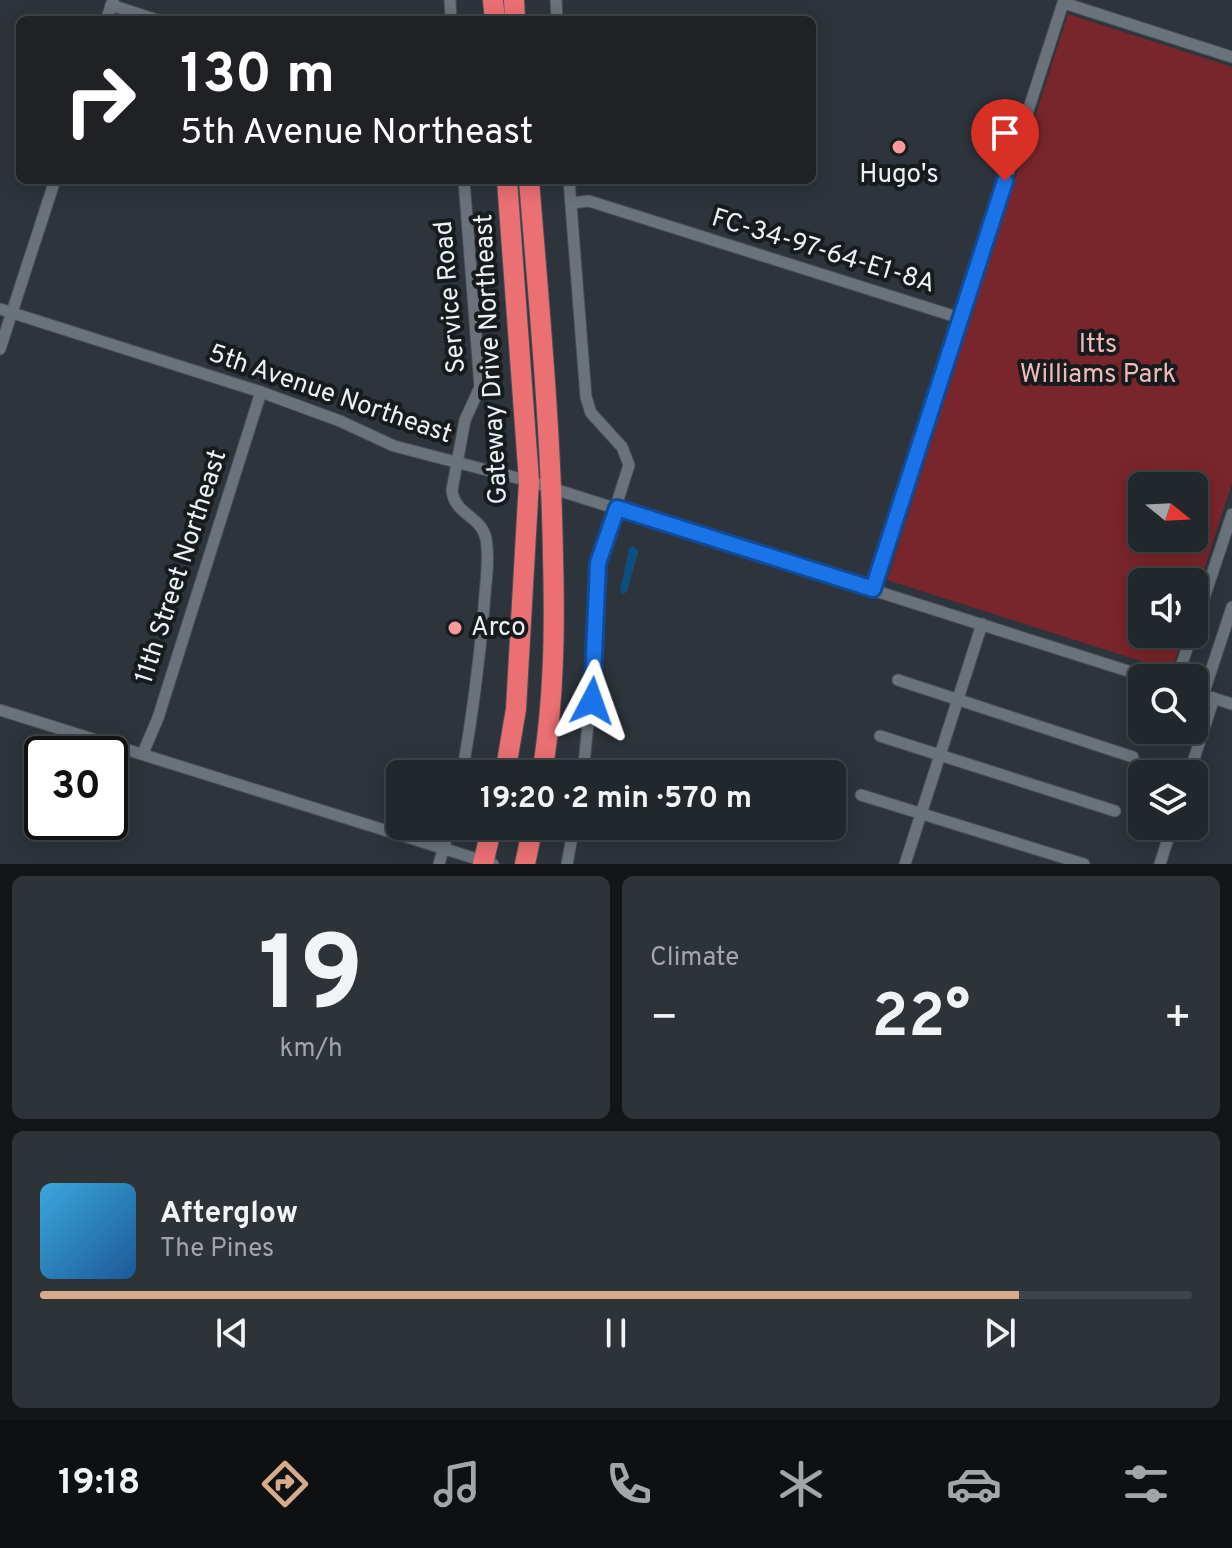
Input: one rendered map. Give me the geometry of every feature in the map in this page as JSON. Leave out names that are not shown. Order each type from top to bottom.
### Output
[{"type":"highway","name":"Gateway Drive Northeast","points":[[507,184],[529,481],[516,709],[507,760]]},
{"type":"highway","name":"Gateway Drive Northeast","points":[[529,184],[552,489],[555,619],[549,734],[544,760]]},
{"type":"highway","points":[[487,863],[490,840]]},
{"type":"highway","points":[[525,864],[530,840]]},
{"type":"street","points":[[873,589],[1064,1],[1232,57]]},
{"type":"street","points":[[112,3],[146,16]]},
{"type":"street","points":[[0,349],[6,311],[54,184]]},
{"type":"street","name":"Service Road","points":[[464,184],[480,387],[465,420],[452,484],[454,502],[482,527],[487,548],[479,669],[464,760]]},
{"type":"street","points":[[569,184],[586,397],[591,413],[622,447],[629,465],[598,563],[593,688],[585,760]]},
{"type":"street","name":"FC-34-97-64-E1-8A","points":[[571,203],[589,201],[960,318]]},
{"type":"street","name":"5th Avenue Northeast","points":[[6,311],[261,392],[340,421],[394,446],[529,481],[1128,671]]},
{"type":"street","name":"11th Street Northeast","points":[[143,753],[158,718],[261,392]]},
{"type":"street","points":[[1208,586],[1232,514]]},
{"type":"street","points":[[1208,682],[1232,607]]},
{"type":"street","points":[[905,864],[982,624]]},
{"type":"street","points":[[898,680],[1133,757]]},
{"type":"street","points":[[1208,696],[1232,704]]},
{"type":"street","points":[[0,710],[487,863]]},
{"type":"street","points":[[880,736],[1115,811]]},
{"type":"street","points":[[861,795],[1084,864]]},
{"type":"street","points":[[439,864],[446,840]]},
{"type":"street","points":[[567,864],[571,840]]},
{"type":"street","points":[[1160,864],[1168,840]]},
{"type":"green space","name":"Itts Williams Park","points":[[1068,14],[1232,67],[1232,483],[1205,568],[1128,568],[1128,648],[1179,648],[1174,664],[1150,664],[887,580]]},
{"type":"water","points":[[633,546],[638,553],[627,592],[623,594],[621,586],[629,548]]},
{"type":"place","name":"Hugo's","points":[[899,147]]},
{"type":"place","name":"Arco","points":[[455,628]]},
{"type":"route","points":[[592,701],[598,563],[617,508],[873,589],[1005,181]]}]
